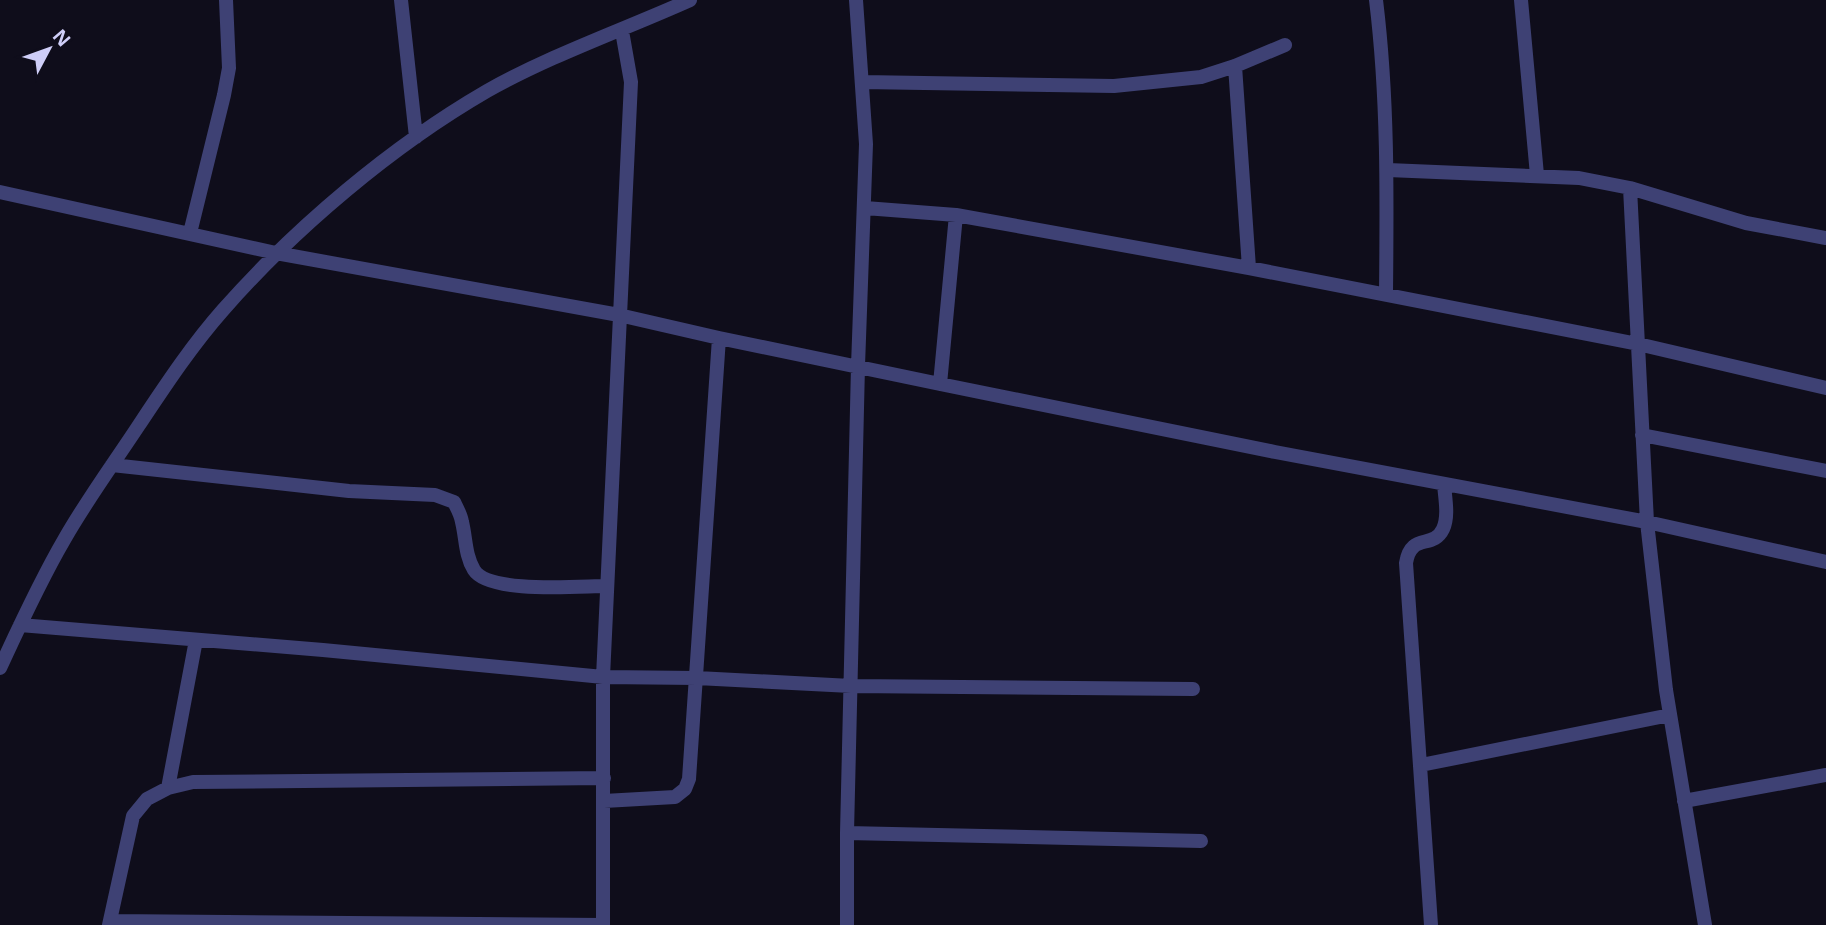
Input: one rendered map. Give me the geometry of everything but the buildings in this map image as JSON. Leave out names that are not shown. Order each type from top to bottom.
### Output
[{"type":"street","points":[[190,233],[229,68],[226,0]]},
{"type":"street","points":[[401,0],[415,137]]},
{"type":"street","points":[[0,668],[63,540],[112,465],[166,384],[214,322],[276,253],[338,198],[415,137],[488,91],[690,0]]},
{"type":"street","points":[[847,925],[858,366],[866,144],[856,0]]},
{"type":"street","points":[[1376,0],[1388,170],[1386,293]]},
{"type":"street","points":[[1521,0],[1537,175]]},
{"type":"street","points":[[604,778],[193,782],[168,788],[147,799],[132,816],[110,923],[603,925],[604,778],[603,677],[631,82],[622,31]]},
{"type":"street","points":[[862,82],[1114,86],[1200,77],[1286,46]]},
{"type":"street","points":[[1235,66],[1249,268]]},
{"type":"street","points":[[1388,170],[1579,178],[1630,188],[1746,223],[1826,238]]},
{"type":"street","points":[[1630,188],[1647,522],[1670,715],[1705,925]]},
{"type":"street","points":[[0,192],[276,253],[619,315],[940,384],[1647,522],[1826,562]]},
{"type":"street","points":[[865,208],[956,215],[1386,293],[1638,344],[1826,388]]},
{"type":"street","points":[[940,384],[956,215]]},
{"type":"street","points":[[604,801],[675,797],[685,789],[690,779],[719,338]]},
{"type":"street","points":[[1642,435],[1826,471]]},
{"type":"street","points":[[112,465],[349,491],[435,495],[454,502],[462,519],[468,557],[475,573],[496,584],[607,586]]},
{"type":"street","points":[[1432,925],[1406,564],[1408,551],[1416,543],[1432,540],[1442,531],[1446,520],[1444,484]]},
{"type":"street","points":[[20,625],[603,677],[697,678],[851,686],[1193,689]]},
{"type":"street","points":[[168,788],[196,640]]},
{"type":"street","points":[[1421,765],[1670,715]]},
{"type":"street","points":[[1684,801],[1826,775]]},
{"type":"street","points":[[847,832],[1201,841]]}]
